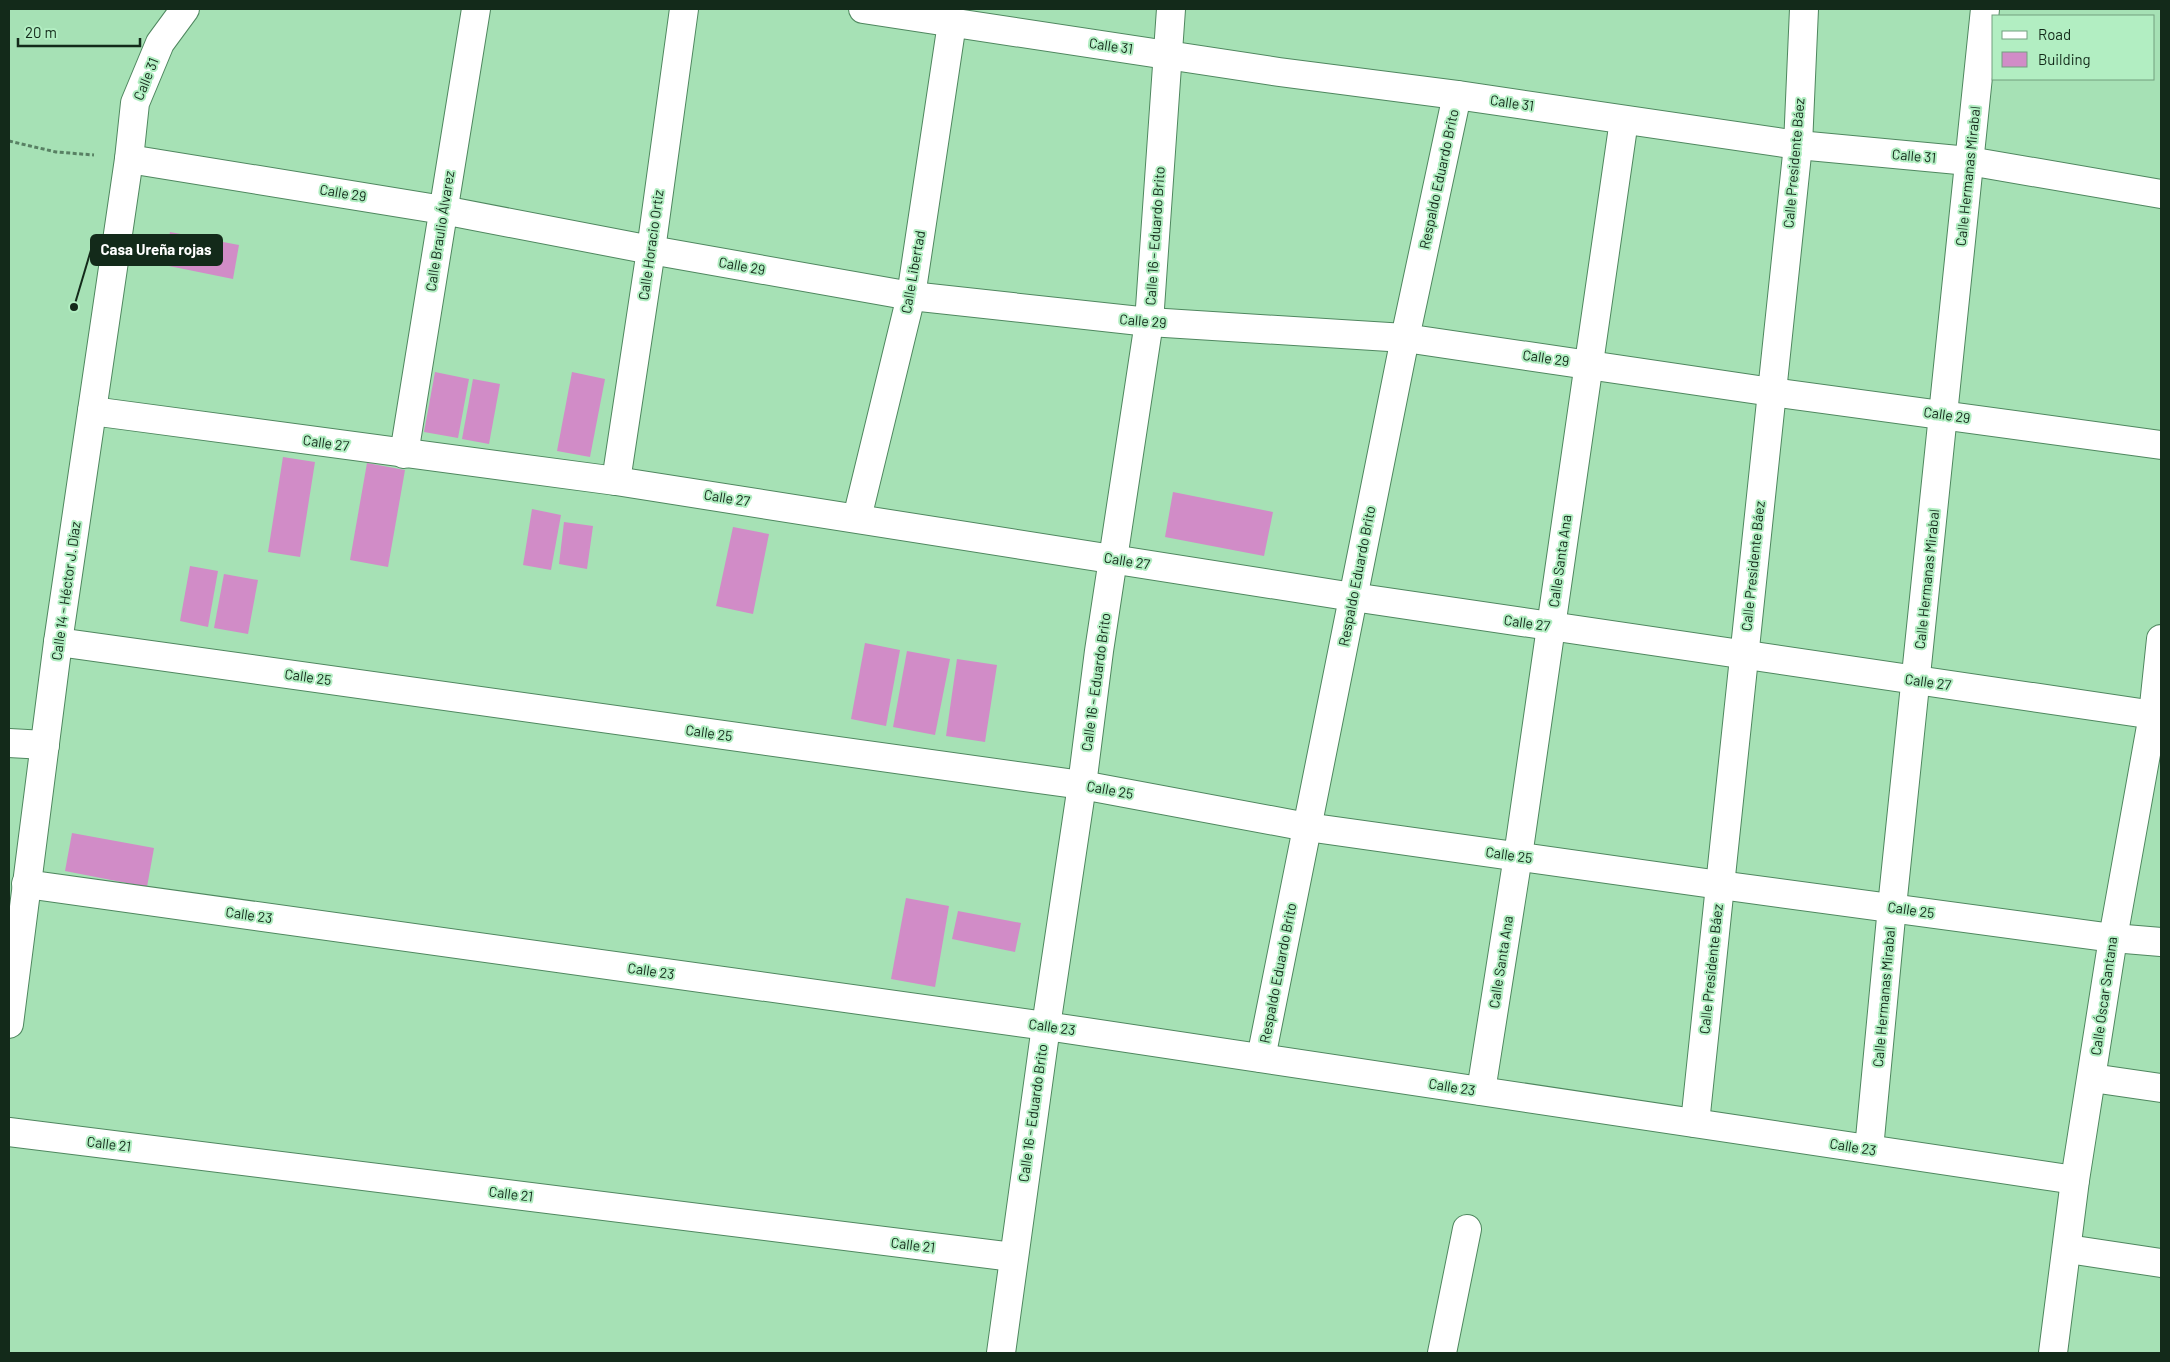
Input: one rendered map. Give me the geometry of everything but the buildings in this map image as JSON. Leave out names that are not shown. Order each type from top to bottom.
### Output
[{"type":"street","name":"Calle 31","points":[[129,158],[135,103],[160,43],[186,9]]},
{"type":"street","name":"Calle Braulio Álvarez","points":[[404,454],[476,9]]},
{"type":"street","name":"Calle Horacio Ortiz","points":[[616,481],[651,250],[684,9]]},
{"type":"street","name":"Calle 31","points":[[864,9],[1279,72],[1457,95],[1798,145],[1969,161],[2161,194]]},
{"type":"street","name":"Calle 16 - Eduardo Brito","points":[[1000,1353],[1149,322],[1171,9]]},
{"type":"street","name":"Calle Presidente Báez","points":[[1695,1123],[1798,145],[1804,9]]},
{"type":"street","name":"Calle Hermanas Mirabal","points":[[1869,1149],[1892,907],[1985,9]]},
{"type":"street","name":"Calle Libertad","points":[[857,518],[910,296],[952,23]]},
{"type":"street","name":"Respaldo Eduardo Brito","points":[[1261,1058],[1404,338],[1457,95]]},
{"type":"street","name":"Calle Santa Ana","points":[[1481,1091],[1518,856],[1624,120]]},
{"type":"street","name":"Calle 29","points":[[129,158],[443,210],[651,250],[910,296],[1149,322],[1404,338],[1772,392],[2161,445]]},
{"type":"street","name":"Calle 14 - Héctor J. Díaz","points":[[9,1024],[58,642],[129,158]]},
{"type":"street","name":"Calle 27","points":[[92,411],[616,481],[1354,597],[1744,656],[2157,715]]},
{"type":"street","name":"Calle Óscar Santana","points":[[2053,1353],[2068,1249],[2075,1180],[2113,938],[2157,715],[2161,639]]},
{"type":"street","name":"Calle 25","points":[[58,642],[1082,785],[1307,827],[2113,938],[2161,942]]},
{"type":"street","points":[[9,743],[45,745]]},
{"type":"street","name":"Calle 23","points":[[26,884],[1046,1026],[2075,1180]]},
{"type":"street","points":[[2092,1078],[2161,1088]]},
{"type":"street","name":"Calle 21","points":[[9,1132],[1013,1257]]},
{"type":"street","points":[[1442,1353],[1467,1229]]},
{"type":"street","points":[[2068,1249],[2161,1263]]},
{"type":"path","points":[[9,141],[56,152],[129,158]]},
{"type":"place","name":"Casa Ureña rojas","points":[[74,307]]}]
